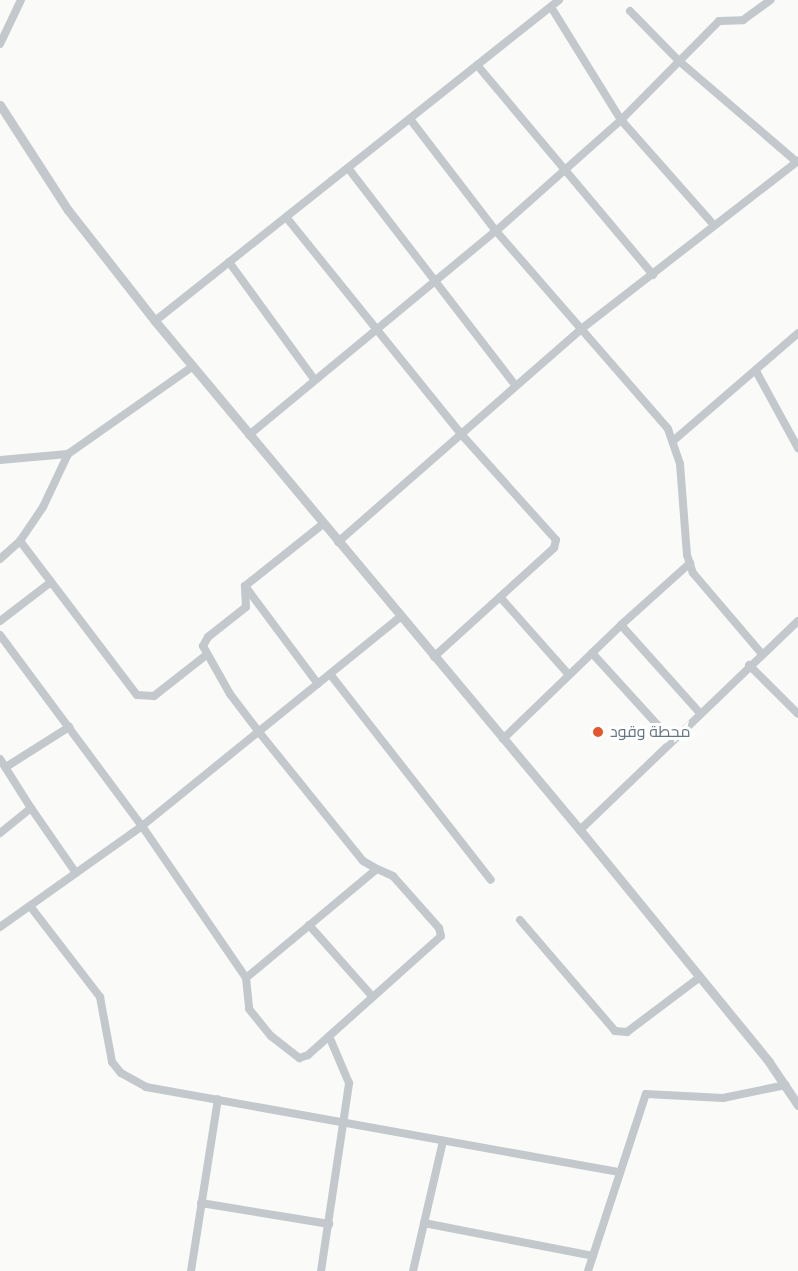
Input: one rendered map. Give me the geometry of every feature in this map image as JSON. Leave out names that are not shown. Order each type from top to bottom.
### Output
[{"type":"street","points":[[0,44],[21,0]]},
{"type":"street","points":[[155,321],[559,0]]},
{"type":"street","points":[[249,435],[496,231],[621,120],[719,21],[743,20],[771,0]]},
{"type":"street","points":[[551,7],[621,120],[713,224]]},
{"type":"street","points":[[338,542],[580,330],[653,275],[713,224],[797,161],[679,61],[630,11]]},
{"type":"street","points":[[477,65],[653,275]]},
{"type":"street","points":[[0,105],[68,210],[155,321],[580,830],[786,1085],[798,1105]]},
{"type":"street","points":[[410,119],[496,231],[580,330],[659,417],[673,441],[680,464],[693,573],[762,653]]},
{"type":"street","points":[[348,168],[516,386]]},
{"type":"street","points":[[286,217],[461,434],[556,540],[554,548],[434,657]]},
{"type":"street","points":[[229,262],[314,379]]},
{"type":"street","points":[[673,441],[798,333]]},
{"type":"street","points":[[0,559],[20,541],[43,507],[68,454],[192,367]]},
{"type":"street","points":[[756,371],[798,448]]},
{"type":"street","points":[[0,460],[68,454]]},
{"type":"street","points":[[245,586],[323,524]]},
{"type":"street","points":[[20,541],[136,695],[154,696],[205,656]]},
{"type":"street","points":[[503,739],[621,625],[690,563]]},
{"type":"street","points":[[0,621],[51,582]]},
{"type":"street","points":[[0,635],[142,826],[246,978],[249,1009],[291,1053],[299,1058],[308,1055],[442,934],[393,876],[363,861],[259,732],[205,656],[203,646],[208,637],[246,607],[245,586]]},
{"type":"street","points":[[245,586],[318,684]]},
{"type":"street","points":[[500,597],[569,675]]},
{"type":"street","points":[[0,927],[142,826],[400,617]]},
{"type":"street","points":[[580,830],[749,665],[798,621]]},
{"type":"street","points":[[621,625],[700,713]]},
{"type":"street","points":[[592,653],[672,741]]},
{"type":"street","points":[[749,665],[798,714]]},
{"type":"street","points":[[330,674],[491,880]]},
{"type":"street","points":[[6,767],[69,727]]},
{"type":"street","points":[[0,759],[76,873]]},
{"type":"street","points":[[0,833],[31,808]]},
{"type":"street","points":[[246,978],[377,869]]},
{"type":"street","points":[[30,906],[100,997],[112,1062],[121,1073],[146,1087],[619,1173]]},
{"type":"street","points":[[520,920],[615,1031],[627,1032],[700,977]]},
{"type":"street","points":[[309,925],[373,997]]},
{"type":"street","points":[[321,1271],[346,1122],[350,1083],[329,1036]]},
{"type":"street","points":[[588,1271],[646,1094],[723,1098],[786,1085]]},
{"type":"street","points":[[191,1271],[218,1099]]},
{"type":"street","points":[[413,1271],[443,1141]]},
{"type":"street","points":[[201,1203],[329,1224]]},
{"type":"street","points":[[424,1223],[593,1256]]},
{"type":"place","name":"محطة وقود","points":[[598,732]]}]
